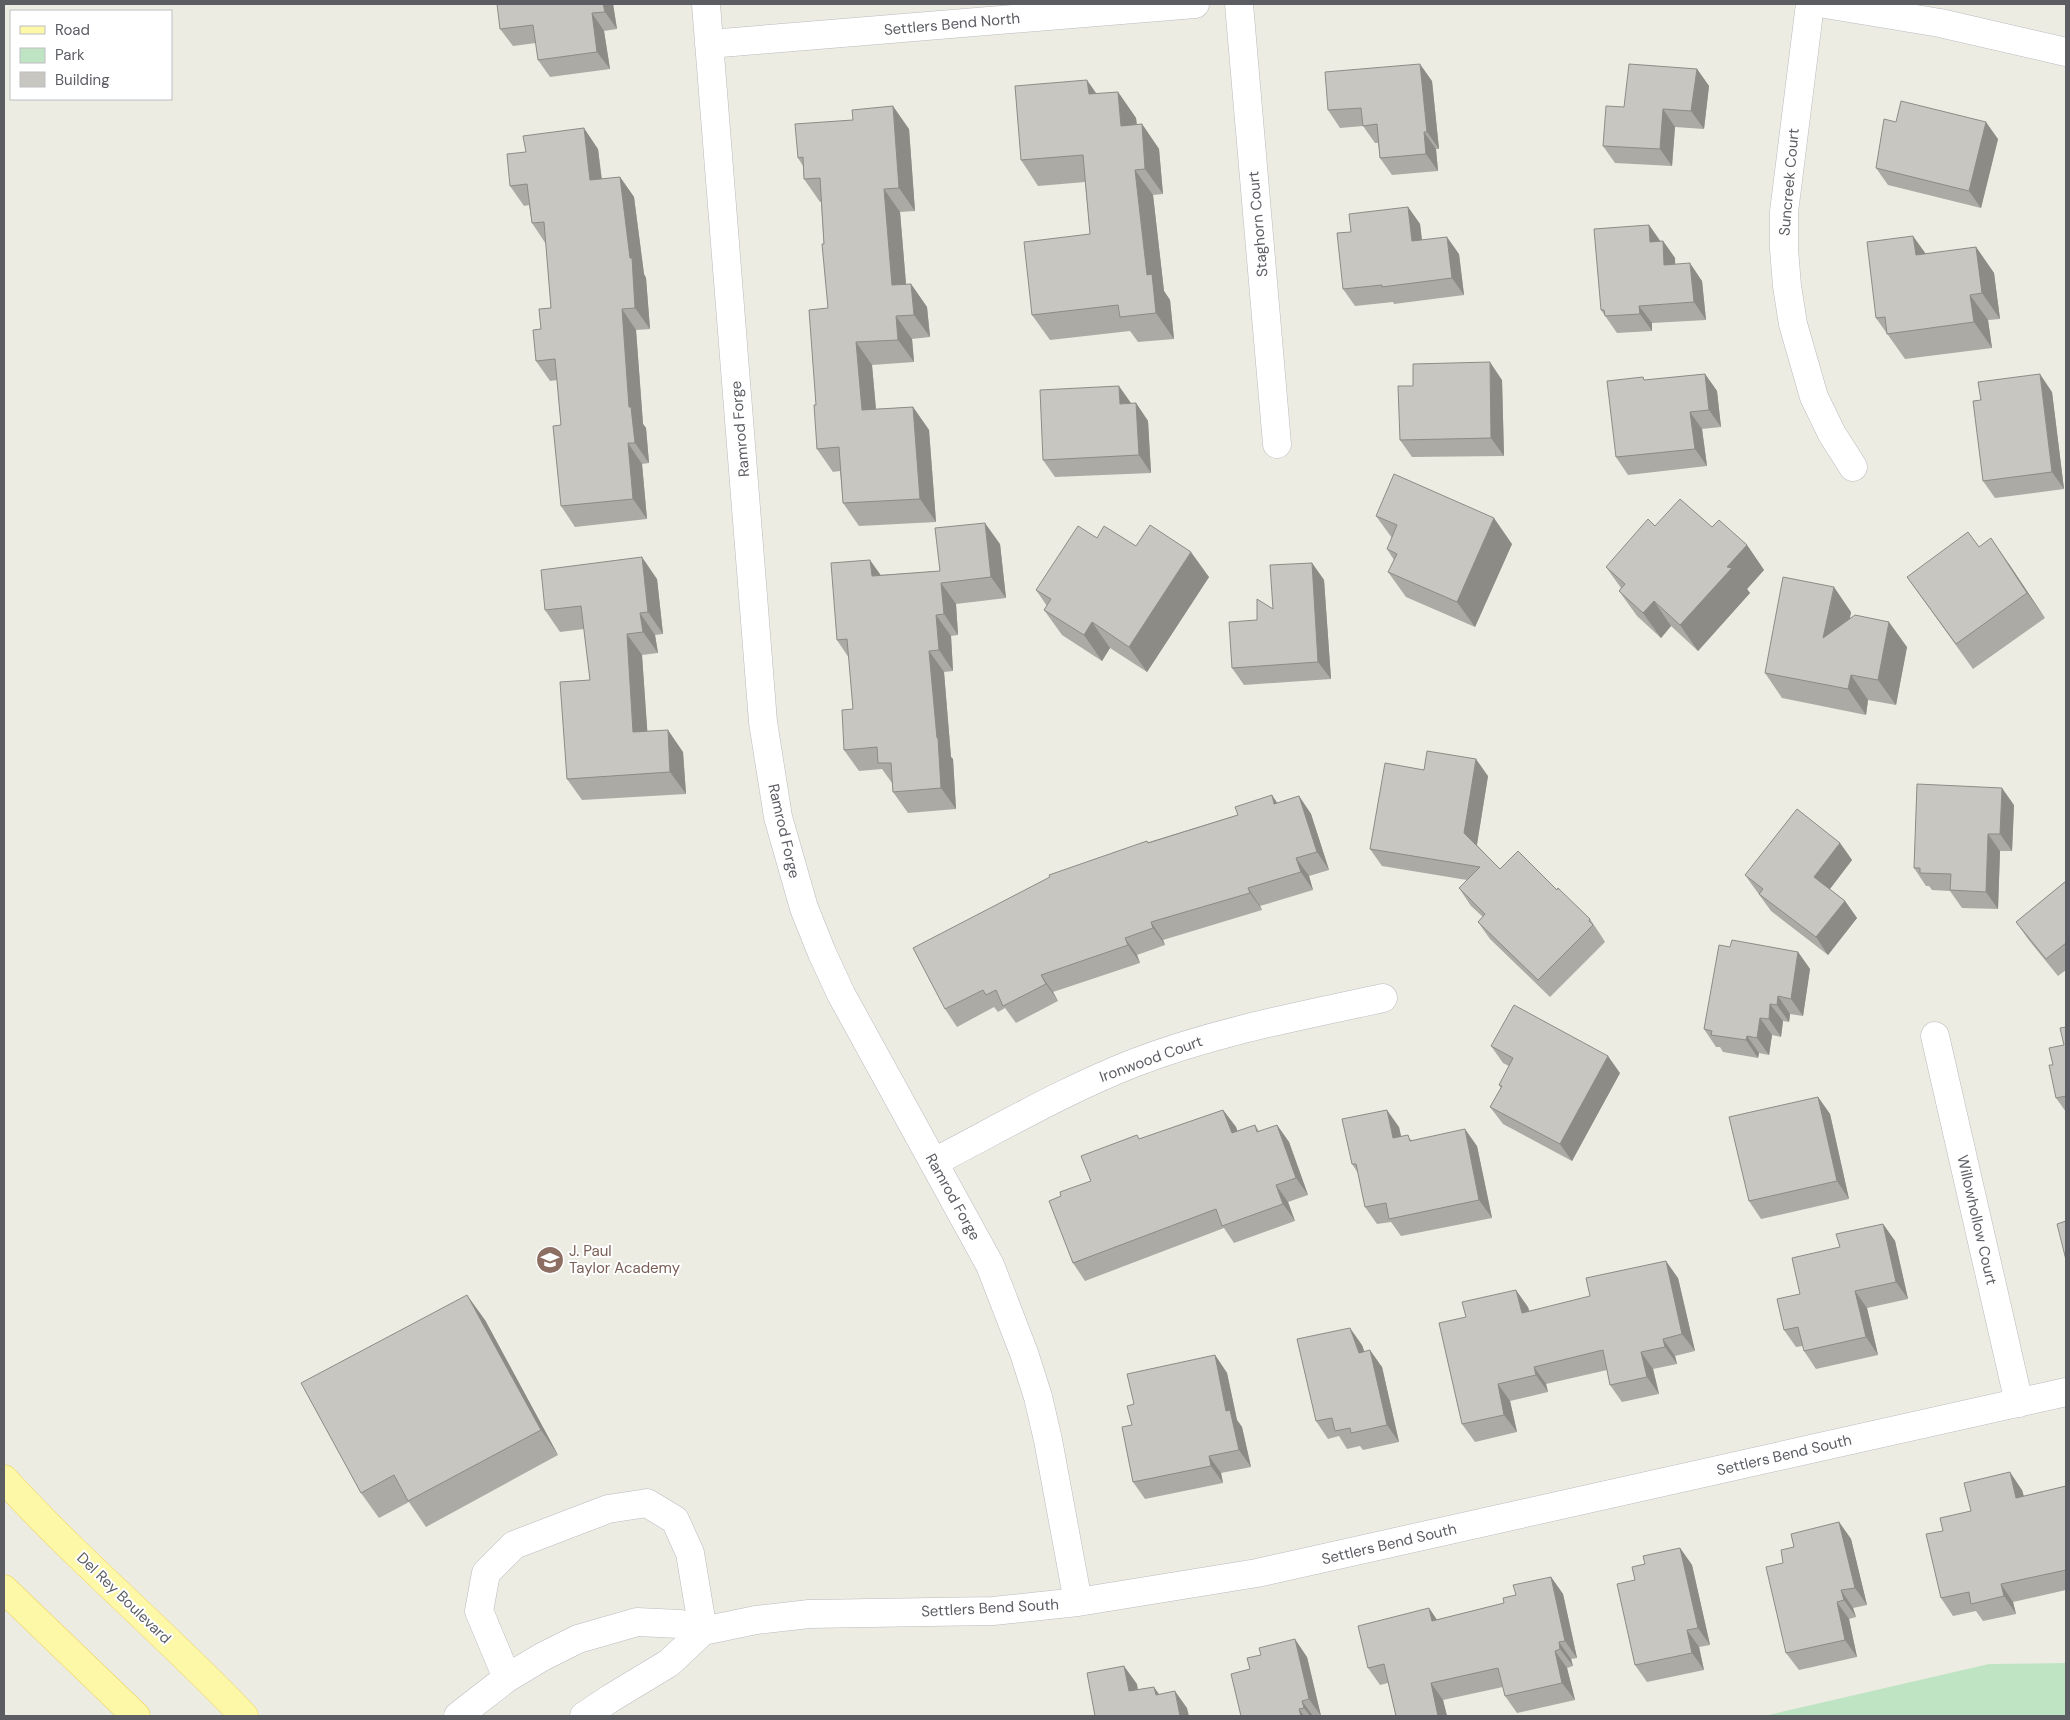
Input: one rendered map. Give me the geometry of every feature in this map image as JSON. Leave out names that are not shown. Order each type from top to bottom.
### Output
[{"type":"main road","name":"Del Rey Boulevard","points":[[4,1479],[25,1503],[244,1716]]},
{"type":"main road","points":[[4,1589],[136,1716]]},
{"type":"street","name":"Ramrod Forge","points":[[706,4],[763,722],[778,817],[804,908],[822,953],[841,994],[990,1265],[1024,1353],[1038,1397],[1048,1440],[1078,1602]]},
{"type":"street","name":"Settlers Bend North","points":[[709,44],[1195,4]]},
{"type":"street","name":"Staghorn Court","points":[[1240,4],[1277,444]]},
{"type":"street","name":"Suncreek Court","points":[[1810,4],[1784,212],[1786,277],[1793,324],[1814,397],[1832,434],[1853,467]]},
{"type":"street","points":[[1826,4],[1940,23],[2066,52]]},
{"type":"street","name":"Ironwood Court","points":[[934,1162],[1064,1094],[1135,1062],[1232,1032],[1383,998]]},
{"type":"street","name":"Willowhollow Court","points":[[1935,1036],[2019,1403]]},
{"type":"street","name":"Settlers Bend South","points":[[458,1716],[507,1678],[578,1639],[616,1626],[658,1621],[680,1624],[703,1631],[756,1620],[809,1614],[993,1611],[1078,1602],[1257,1573],[2066,1392]]},
{"type":"street","points":[[507,1678],[479,1611],[486,1573],[514,1545],[608,1509],[647,1503],[675,1520],[690,1553],[703,1631],[669,1663],[584,1716]]},
{"type":"green space","points":[[2066,1663],[2066,1716],[1764,1716],[1989,1664]]},
{"type":"building","points":[[497,4],[603,4],[605,12],[592,13],[597,52],[538,60],[533,25],[500,29]]},
{"type":"building","points":[[1420,64],[1427,132],[1424,132],[1426,154],[1380,158],[1377,124],[1363,126],[1361,108],[1328,110],[1325,72]]},
{"type":"building","points":[[1629,64],[1697,69],[1691,111],[1663,109],[1660,149],[1603,146],[1606,106],[1624,107]]},
{"type":"building","points":[[1087,80],[1089,94],[1118,92],[1121,126],[1142,124],[1145,169],[1135,170],[1147,275],[1152,274],[1156,313],[1120,317],[1118,305],[1032,315],[1024,242],[1090,234],[1083,155],[1021,160],[1015,86]]},
{"type":"building","points":[[1901,101],[1986,122],[1969,191],[1876,168],[1884,119],[1896,122]]},
{"type":"building","points":[[893,106],[899,188],[884,189],[892,285],[911,284],[914,315],[896,316],[898,340],[856,342],[862,410],[913,407],[920,499],[843,503],[839,447],[817,449],[814,405],[816,405],[809,310],[828,308],[822,244],[824,244],[820,178],[804,179],[803,157],[798,158],[795,124],[853,120],[852,110]]},
{"type":"building","points":[[584,128],[590,180],[620,177],[630,258],[632,258],[635,308],[622,309],[629,407],[631,407],[635,443],[628,443],[633,499],[561,506],[553,426],[561,425],[555,359],[536,361],[533,330],[541,329],[539,309],[551,308],[544,222],[532,223],[527,184],[510,186],[507,154],[526,152],[523,136]]},
{"type":"building","points":[[1408,207],[1412,241],[1447,237],[1452,278],[1382,287],[1382,285],[1343,289],[1337,233],[1351,232],[1349,214]]},
{"type":"building","points":[[1649,225],[1650,242],[1663,241],[1664,265],[1690,263],[1694,302],[1639,306],[1640,314],[1605,316],[1604,310],[1601,310],[1594,229]]},
{"type":"building","points":[[1913,236],[1916,255],[1976,247],[1982,293],[1970,295],[1974,322],[1887,334],[1885,317],[1876,318],[1867,242]]},
{"type":"building","points":[[1490,362],[1491,438],[1400,440],[1398,386],[1413,386],[1413,364]]},
{"type":"building","points":[[1705,374],[1709,410],[1690,412],[1695,449],[1616,457],[1607,381],[1643,377],[1644,380]]},
{"type":"building","points":[[2040,374],[2052,472],[1983,481],[1973,401],[1981,400],[1978,382]]},
{"type":"building","points":[[1119,386],[1120,404],[1136,403],[1139,455],[1043,460],[1040,390]]},
{"type":"building","points":[[1394,474],[1494,518],[1457,602],[1388,572],[1397,554],[1387,549],[1397,525],[1376,516]]},
{"type":"building","points":[[1680,499],[1712,527],[1719,520],[1747,545],[1727,567],[1732,568],[1680,625],[1654,601],[1643,613],[1619,591],[1625,584],[1606,567],[1648,519],[1655,526]]},
{"type":"building","points":[[985,523],[991,577],[941,583],[944,614],[936,615],[939,650],[929,651],[941,788],[893,792],[891,763],[878,763],[877,747],[844,750],[842,710],[853,709],[847,639],[837,640],[831,563],[870,560],[872,576],[940,571],[935,528]]},
{"type":"building","points":[[1150,525],[1191,552],[1129,647],[1092,622],[1084,635],[1044,610],[1051,599],[1036,590],[1078,526],[1097,538],[1104,526],[1136,546]]},
{"type":"building","points":[[1968,532],[1979,547],[1991,538],[2027,593],[1956,644],[1907,577]]},
{"type":"building","points":[[642,557],[648,612],[640,613],[643,632],[627,634],[633,732],[668,730],[670,772],[567,779],[560,682],[590,680],[581,606],[545,610],[541,570]]},
{"type":"building","points":[[1312,563],[1318,662],[1232,668],[1229,622],[1257,620],[1257,599],[1273,609],[1270,565]]},
{"type":"building","points":[[1783,577],[1834,587],[1823,638],[1855,615],[1889,622],[1878,680],[1851,675],[1848,689],[1765,673]]},
{"type":"building","points":[[1427,751],[1476,759],[1464,833],[1500,869],[1518,851],[1557,890],[1558,888],[1590,919],[1589,921],[1593,925],[1538,980],[1478,922],[1485,914],[1459,888],[1480,867],[1370,849],[1385,763],[1424,770]]},
{"type":"building","points":[[1917,784],[2002,788],[2000,834],[1988,834],[1986,892],[1950,890],[1951,874],[1920,873],[1920,868],[1914,868]]},
{"type":"building","points":[[1272,795],[1274,804],[1299,796],[1317,852],[1296,858],[1301,872],[1248,888],[1250,893],[1151,922],[1153,928],[1125,938],[1128,945],[1041,975],[1046,984],[1003,1006],[996,990],[986,995],[983,990],[945,1009],[913,948],[1050,877],[1049,875],[1147,841],[1148,843],[1238,815],[1235,807]]},
{"type":"building","points":[[1797,809],[1840,843],[1814,877],[1845,901],[1816,937],[1759,894],[1763,889],[1745,875]]},
{"type":"building","points":[[2066,881],[2066,943],[2046,959],[2016,922]]},
{"type":"building","points":[[1732,940],[1798,952],[1791,999],[1778,996],[1777,1005],[1770,1004],[1769,1019],[1760,1018],[1757,1038],[1747,1036],[1746,1040],[1711,1035],[1712,1031],[1704,1029],[1719,945],[1730,947]]},
{"type":"building","points":[[1514,1005],[1608,1056],[1560,1144],[1490,1107],[1502,1086],[1499,1085],[1513,1058],[1491,1046]]},
{"type":"building","points":[[2066,1027],[2066,1096],[2056,1098],[2049,1065],[2053,1065],[2049,1048],[2064,1045],[2060,1028]]},
{"type":"building","points":[[1818,1097],[1837,1181],[1749,1201],[1729,1117]]},
{"type":"building","points":[[1223,1110],[1232,1133],[1255,1125],[1257,1132],[1277,1125],[1296,1178],[1276,1185],[1283,1204],[1222,1226],[1216,1209],[1073,1263],[1049,1201],[1061,1196],[1060,1192],[1091,1181],[1081,1156],[1137,1135],[1139,1139]]},
{"type":"building","points":[[1387,1110],[1393,1138],[1408,1135],[1410,1141],[1465,1129],[1479,1200],[1389,1219],[1386,1203],[1365,1207],[1356,1164],[1352,1164],[1342,1119]]},
{"type":"building","points":[[2066,1221],[2066,1260],[2057,1224]]},
{"type":"building","points":[[1883,1224],[1896,1282],[1855,1291],[1866,1337],[1804,1351],[1798,1327],[1784,1330],[1777,1299],[1800,1294],[1792,1258],[1840,1247],[1836,1234]]},
{"type":"building","points":[[1666,1261],[1682,1334],[1663,1339],[1665,1347],[1641,1352],[1647,1377],[1610,1385],[1603,1350],[1534,1367],[1536,1375],[1498,1384],[1504,1415],[1462,1424],[1439,1323],[1466,1317],[1462,1302],[1516,1290],[1522,1313],[1590,1296],[1586,1278]]},
{"type":"building","points":[[467,1295],[541,1430],[408,1501],[394,1475],[361,1493],[301,1383]]},
{"type":"building","points":[[1350,1328],[1359,1353],[1370,1350],[1387,1425],[1351,1433],[1350,1428],[1335,1431],[1332,1418],[1316,1421],[1297,1339]]},
{"type":"building","points":[[1215,1355],[1226,1411],[1230,1410],[1239,1450],[1209,1456],[1211,1466],[1133,1482],[1122,1427],[1132,1425],[1127,1406],[1134,1404],[1127,1374]]},
{"type":"building","points":[[2010,1472],[2016,1498],[2066,1486],[2066,1570],[2001,1584],[2004,1596],[1971,1604],[1969,1592],[1941,1598],[1926,1534],[1943,1531],[1940,1518],[1971,1511],[1964,1483]]},
{"type":"building","points":[[1839,1522],[1855,1588],[1841,1590],[1844,1600],[1837,1602],[1845,1640],[1786,1653],[1766,1567],[1783,1563],[1781,1550],[1794,1547],[1791,1534]]},
{"type":"building","points":[[1680,1548],[1698,1628],[1687,1630],[1692,1653],[1635,1665],[1617,1584],[1635,1580],[1632,1567],[1645,1564],[1643,1556]]},
{"type":"building","points":[[1551,1577],[1565,1641],[1559,1642],[1560,1649],[1555,1651],[1562,1683],[1505,1696],[1498,1668],[1431,1683],[1438,1716],[1396,1716],[1384,1664],[1368,1668],[1358,1626],[1429,1608],[1432,1621],[1504,1603],[1503,1598],[1516,1595],[1513,1585]]},
{"type":"building","points":[[1295,1639],[1309,1699],[1302,1701],[1304,1708],[1299,1709],[1301,1716],[1241,1716],[1231,1674],[1250,1669],[1247,1658],[1261,1655],[1259,1648]]},
{"type":"building","points":[[1124,1666],[1129,1691],[1154,1687],[1156,1695],[1175,1691],[1180,1716],[1095,1716],[1087,1673]]},
{"type":"place","name":"J. Paul Taylor Academy","points":[[550,1260]]}]
